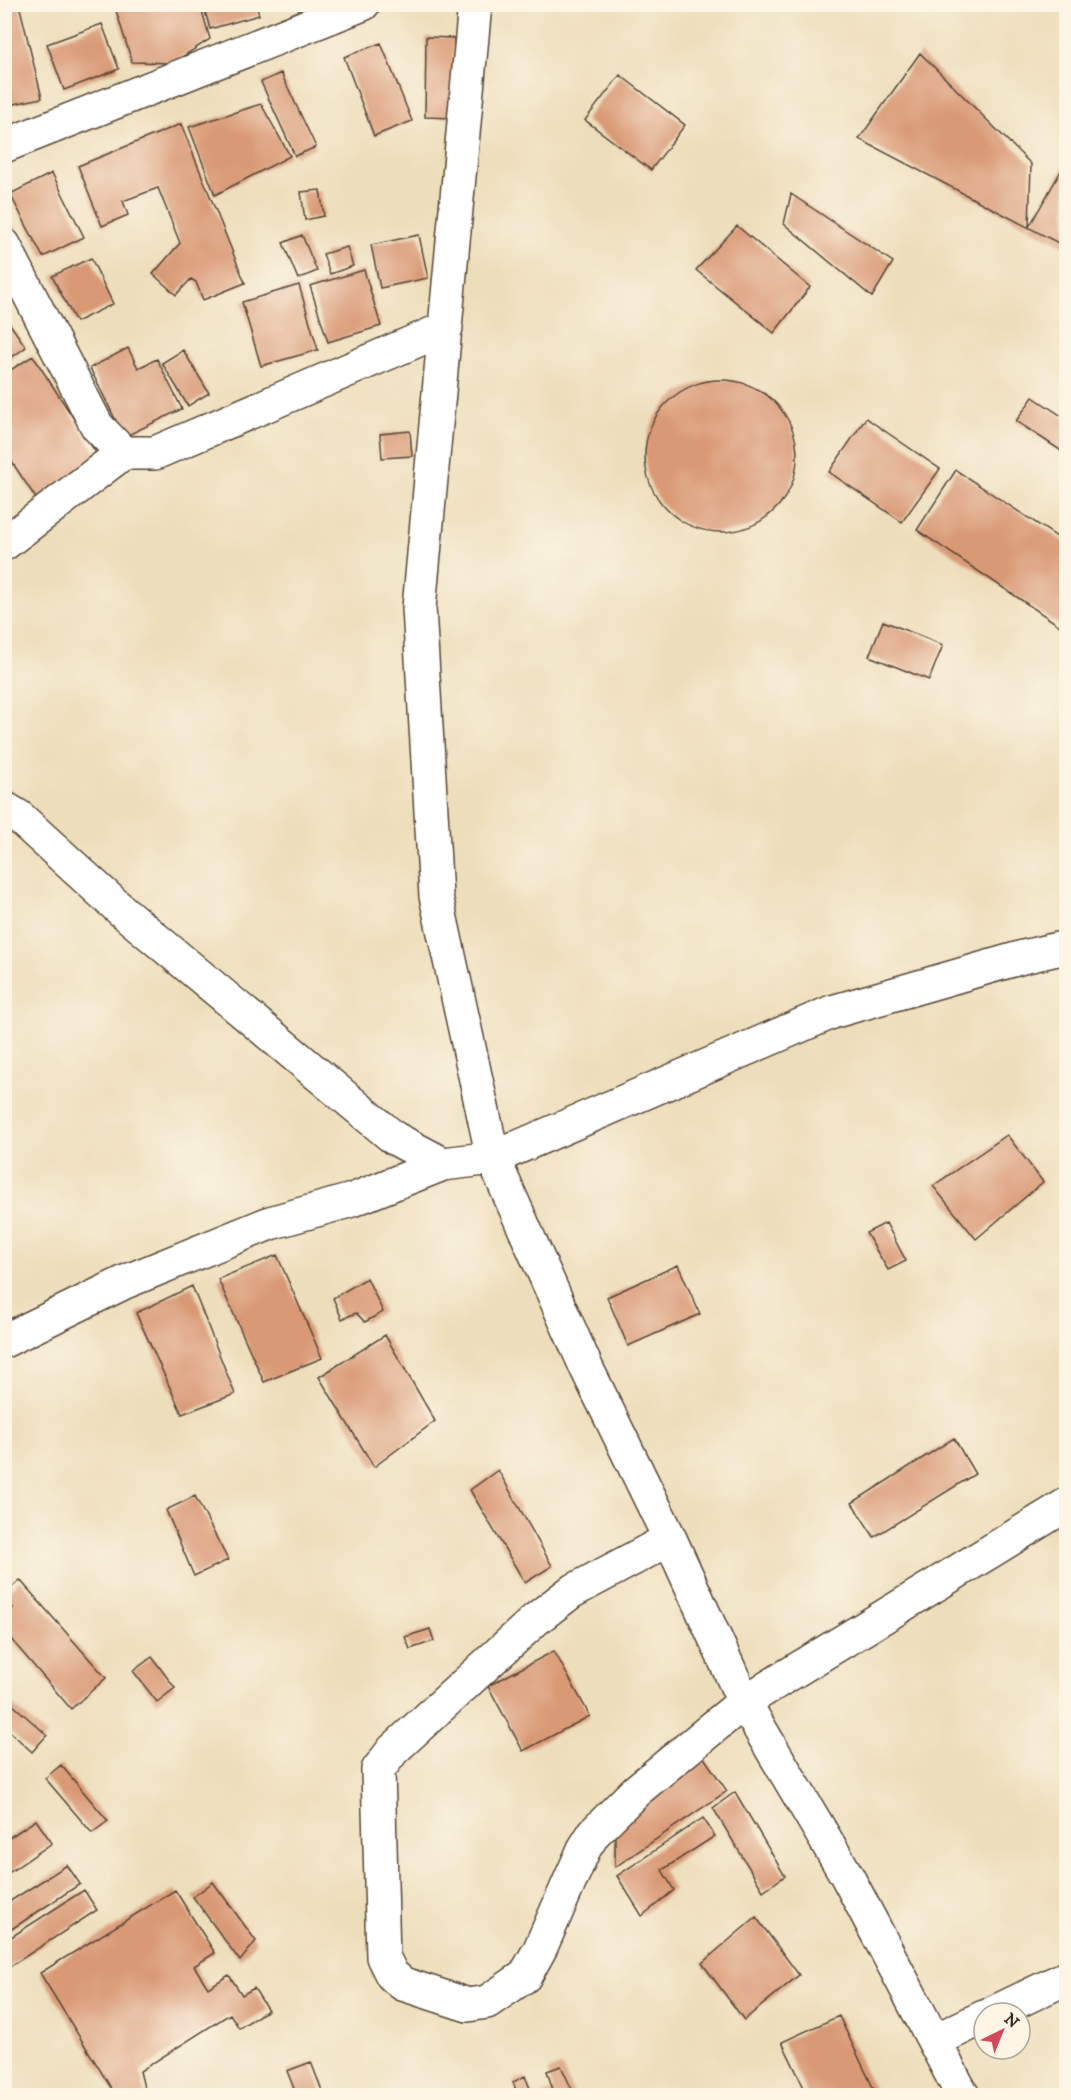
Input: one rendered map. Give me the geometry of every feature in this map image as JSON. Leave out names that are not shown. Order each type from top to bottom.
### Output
[{"type":"street","points":[[4,146],[363,4]]},
{"type":"street","points":[[476,4],[419,608],[436,896],[493,1158],[587,1369],[670,1539],[744,1702],[847,1876],[963,2096]]},
{"type":"street","points":[[4,246],[97,426],[123,453]]},
{"type":"street","points":[[4,544],[123,453],[155,453],[446,328]]},
{"type":"street","points":[[4,808],[18,817],[121,910],[394,1138],[443,1164]]},
{"type":"street","points":[[4,1341],[125,1282],[270,1223],[352,1200],[443,1164],[493,1158],[832,1012],[1023,957],[1066,947]]},
{"type":"street","points":[[670,1539],[571,1592],[536,1619],[393,1750],[378,1770],[383,1957],[392,1975],[404,1984],[468,2005],[487,2002],[525,1977],[540,1949],[584,1849],[594,1833],[636,1791],[744,1702],[1066,1504]]},
{"type":"street","points":[[1018,2001],[1066,1978]]},
{"type":"street","points":[[934,2041],[972,2023]]},
{"type":"building","points":[[4,4],[19,4],[42,98],[9,105],[4,86]]},
{"type":"building","points":[[114,4],[200,4],[210,39],[173,63],[132,62]]},
{"type":"building","points":[[203,4],[256,4],[259,15],[210,29]]},
{"type":"building","points":[[102,24],[119,69],[64,90],[47,44]]},
{"type":"building","points":[[426,37],[454,38],[453,118],[425,117]]},
{"type":"building","points":[[381,43],[412,121],[374,136],[344,57]]},
{"type":"building","points":[[920,53],[1031,164],[1029,227],[1066,162],[1066,247],[859,139]]},
{"type":"building","points":[[281,73],[316,147],[295,156],[261,82]]},
{"type":"building","points":[[620,75],[685,125],[651,170],[585,120]]},
{"type":"building","points":[[261,104],[290,156],[215,195],[189,127]]},
{"type":"building","points":[[181,124],[245,283],[203,300],[196,282],[191,279],[176,295],[153,274],[180,243],[158,188],[123,201],[128,215],[102,226],[78,166]]},
{"type":"building","points":[[52,173],[84,237],[43,257],[10,194]]},
{"type":"building","points":[[320,190],[324,216],[305,220],[301,192]]},
{"type":"building","points":[[791,194],[893,262],[872,297],[784,224]]},
{"type":"building","points":[[737,226],[810,287],[774,333],[696,270]]},
{"type":"building","points":[[302,235],[317,271],[298,279],[283,243]]},
{"type":"building","points":[[419,235],[428,278],[380,288],[371,245]]},
{"type":"building","points":[[347,247],[353,266],[330,274],[323,254]]},
{"type":"building","points":[[91,258],[113,304],[76,322],[52,276]]},
{"type":"building","points":[[364,270],[381,326],[328,342],[310,286]]},
{"type":"building","points":[[299,285],[318,350],[261,366],[242,302]]},
{"type":"building","points":[[5,317],[26,347],[5,362]]},
{"type":"building","points":[[128,348],[138,368],[157,359],[182,409],[124,437],[90,368]]},
{"type":"building","points":[[183,350],[209,393],[188,406],[162,363]]},
{"type":"building","points":[[33,356],[104,465],[41,506],[4,450],[4,374]]},
{"type":"building","points":[[721,380],[750,385],[775,402],[792,427],[797,456],[792,485],[775,510],[750,527],[721,532],[692,527],[667,510],[650,485],[645,456],[650,427],[667,402],[692,385]]},
{"type":"building","points":[[1033,397],[1066,419],[1066,454],[1016,421]]},
{"type":"building","points":[[866,418],[940,469],[902,522],[829,472]]},
{"type":"building","points":[[410,431],[412,456],[382,458],[380,434]]},
{"type":"building","points":[[956,470],[1066,543],[1066,630],[917,530]]},
{"type":"building","points":[[883,621],[943,645],[929,680],[869,656]]},
{"type":"building","points":[[1007,1135],[1043,1182],[976,1239],[933,1186]]},
{"type":"building","points":[[886,1223],[906,1261],[888,1270],[866,1233]]},
{"type":"building","points":[[277,1255],[322,1358],[264,1382],[218,1279]]},
{"type":"building","points":[[678,1265],[700,1314],[628,1346],[607,1297]]},
{"type":"building","points":[[367,1278],[383,1312],[365,1322],[356,1313],[342,1319],[333,1298]]},
{"type":"building","points":[[192,1286],[235,1394],[182,1414],[136,1313]]},
{"type":"building","points":[[385,1335],[435,1421],[374,1467],[319,1377]]},
{"type":"building","points":[[954,1438],[975,1474],[874,1537],[852,1503]]},
{"type":"building","points":[[498,1470],[552,1566],[525,1583],[470,1490]]},
{"type":"building","points":[[195,1496],[228,1560],[194,1576],[166,1510]]},
{"type":"building","points":[[20,1580],[106,1678],[71,1709],[4,1631],[4,1615],[13,1608],[4,1598],[4,1594]]},
{"type":"building","points":[[430,1629],[434,1641],[410,1649],[405,1637]]},
{"type":"building","points":[[554,1651],[590,1716],[523,1751],[488,1686]]},
{"type":"building","points":[[152,1657],[175,1688],[157,1702],[133,1671]]},
{"type":"building","points":[[4,1697],[47,1735],[32,1752],[4,1726]]},
{"type":"building","points":[[698,1749],[727,1791],[615,1867],[615,1824]]},
{"type":"building","points":[[61,1765],[108,1821],[92,1833],[45,1778]]},
{"type":"building","points":[[735,1792],[785,1876],[763,1891],[713,1808]]},
{"type":"building","points":[[703,1818],[715,1836],[662,1870],[674,1890],[642,1916],[617,1876]]},
{"type":"building","points":[[36,1820],[52,1843],[4,1876],[4,1841]]},
{"type":"building","points":[[67,1865],[80,1884],[4,1934],[4,1905]]},
{"type":"building","points":[[213,1882],[256,1941],[240,1961],[193,1897]]},
{"type":"building","points":[[84,1890],[97,1910],[8,1968],[5,1962],[5,1941]]},
{"type":"building","points":[[175,1890],[215,1953],[194,1966],[208,1988],[229,1975],[242,1995],[254,1988],[268,2010],[239,2028],[230,2014],[140,2071],[146,2096],[116,2096],[40,1973]]},
{"type":"building","points":[[756,1917],[799,1975],[744,2020],[702,1963]]},
{"type":"building","points":[[839,2016],[877,2096],[808,2096],[782,2042]]},
{"type":"building","points":[[311,2062],[324,2096],[297,2096],[287,2071]]},
{"type":"building","points":[[561,2066],[575,2096],[542,2096],[553,2090],[547,2071]]},
{"type":"building","points":[[525,2076],[533,2096],[518,2096],[513,2082]]}]
